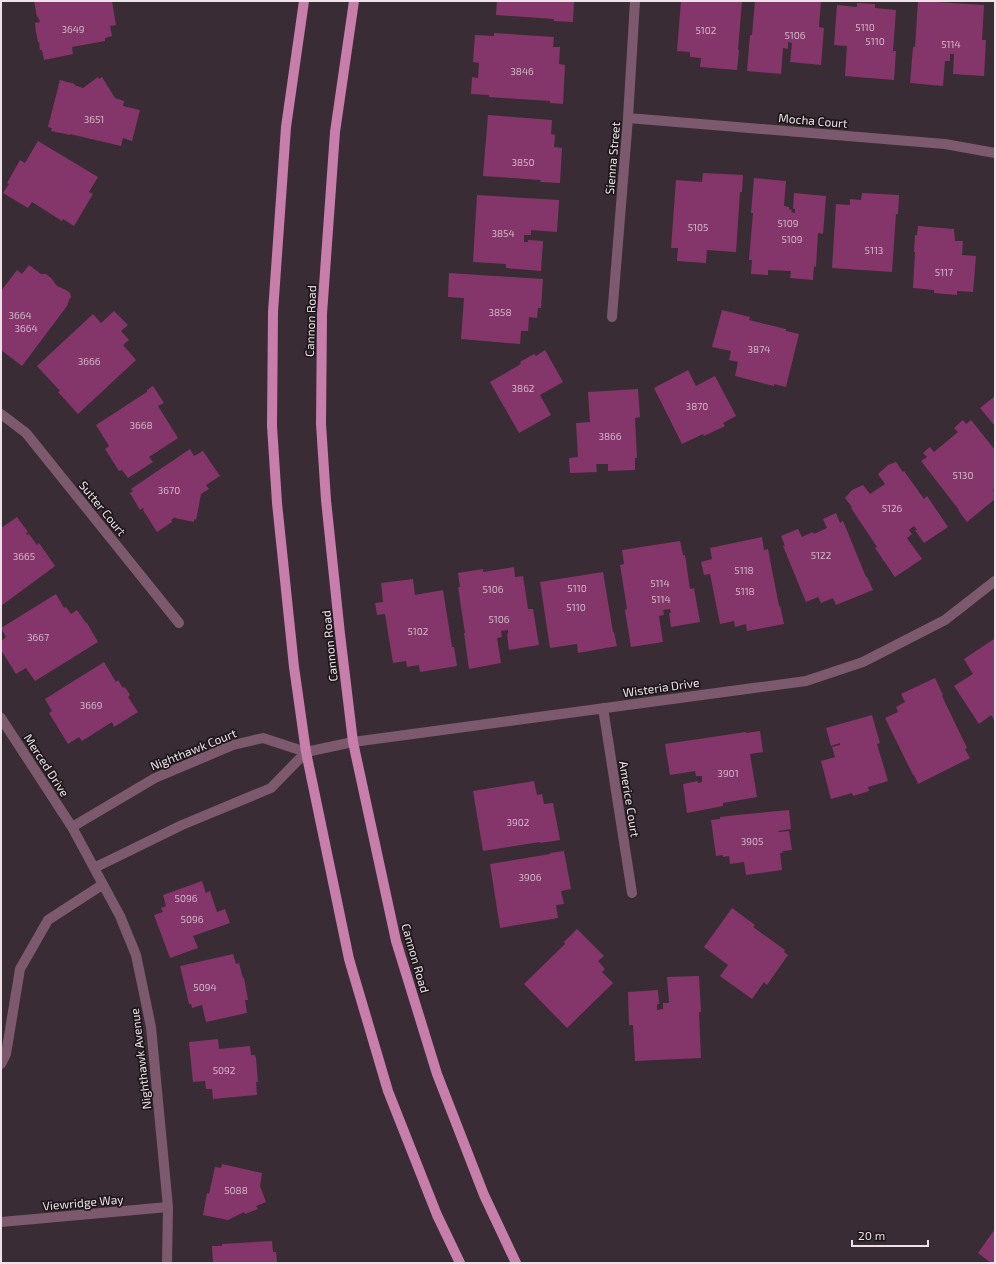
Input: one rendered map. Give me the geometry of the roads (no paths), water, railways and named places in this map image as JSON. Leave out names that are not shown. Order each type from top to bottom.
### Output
[{"type":"main road","points":[[304,1],[285,135],[273,312],[272,426],[277,503],[294,668],[306,752],[349,959],[388,1091],[437,1216],[460,1263]]},
{"type":"main road","name":"Cannon Road","points":[[354,1],[335,132],[322,314],[321,416],[326,500],[353,742],[396,941],[437,1074],[484,1195],[516,1263]]},
{"type":"street","name":"Sienna Street","points":[[612,317],[628,118],[635,1]]},
{"type":"street","name":"Mocha Court","points":[[628,118],[945,144],[995,153]]},
{"type":"street","name":"Sutter Court","points":[[1,414],[26,432],[179,623]]},
{"type":"street","name":"Wisteria Drive","points":[[306,752],[353,742],[806,681],[862,662],[945,620],[995,581]]},
{"type":"street","name":"Americe Court","points":[[603,708],[632,894]]},
{"type":"street","name":"Merced Drive","points":[[1,718],[72,827]]},
{"type":"street","name":"Nighthawk Court","points":[[72,827],[155,778],[234,745],[263,738],[306,752]]},
{"type":"street","points":[[94,868],[182,824],[271,788],[306,752]]},
{"type":"street","name":"Nighthawk Avenue","points":[[72,827],[120,916],[136,955],[152,1027],[168,1207],[167,1263]]},
{"type":"street","points":[[1,1064],[6,1054],[20,969],[48,920],[102,885]]},
{"type":"street","name":"Viewridge Way","points":[[1,1222],[168,1207]]}]
